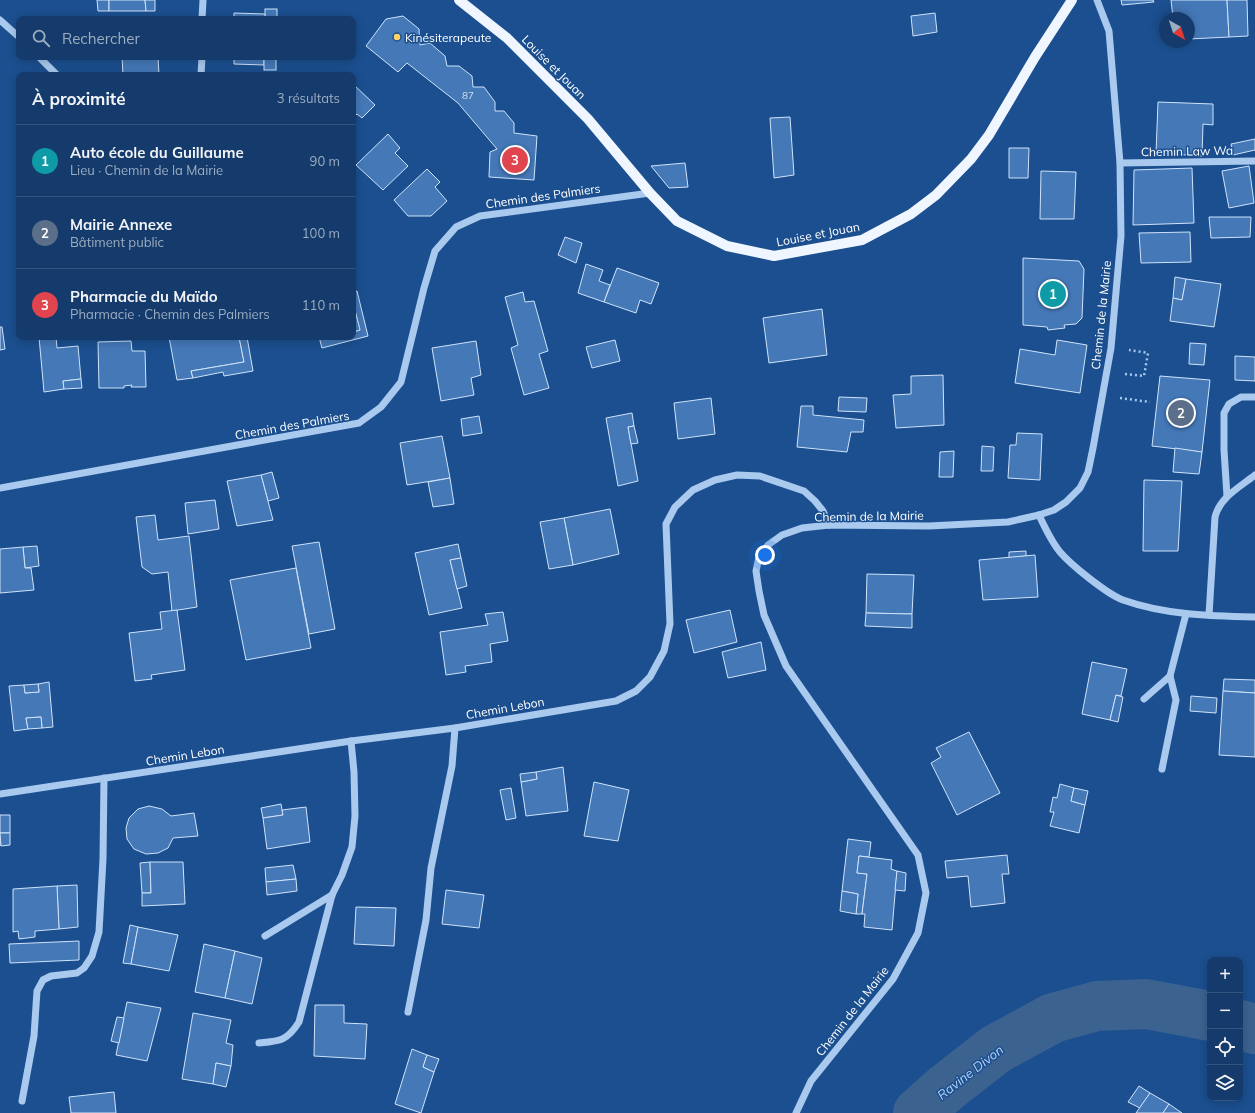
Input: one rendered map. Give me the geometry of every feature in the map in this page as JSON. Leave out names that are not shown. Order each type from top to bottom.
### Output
[{"type":"main road","name":"Louise et Jouan","points":[[459,0],[507,38],[582,114],[650,193],[677,221],[727,246],[774,256],[862,240],[911,214],[936,195],[971,159],[989,135],[1035,57],[1072,0]]},
{"type":"street","points":[[202,16],[203,0]]},
{"type":"street","name":"Chemin de la Mairie","points":[[796,1113],[811,1081],[893,979],[918,933],[926,893],[918,855],[786,666],[764,615],[756,571],[759,557],[768,545],[782,535],[802,528],[829,525],[929,526],[1008,522],[1054,510],[1066,502],[1080,488],[1088,472],[1094,448],[1111,348],[1121,236],[1120,163],[1109,31],[1097,0]]},
{"type":"street","points":[[2,21],[16,34]]},
{"type":"street","points":[[42,60],[55,72]]},
{"type":"street","points":[[201,72],[202,60]]},
{"type":"street","name":"Chemin Law Wa","points":[[1120,163],[1255,161]]},
{"type":"street","name":"Chemin des Palmiers","points":[[0,488],[359,423],[381,407],[401,382],[424,288],[436,251],[456,227],[480,216],[650,193]]},
{"type":"street","points":[[1227,496],[1224,413],[1229,404],[1241,397],[1255,397]]},
{"type":"street","points":[[1209,616],[1215,517],[1217,509],[1227,496],[1255,475]]},
{"type":"street","name":"Chemin Lebon","points":[[0,794],[351,741],[455,728],[616,701],[636,690],[650,677],[664,651],[670,624],[666,524],[675,507],[692,490],[715,480],[737,476],[760,476],[804,492],[824,511],[829,525]]},
{"type":"street","points":[[1039,515],[1048,535],[1060,552],[1091,580],[1121,599],[1152,608],[1186,614],[1255,617]]},
{"type":"street","points":[[1162,769],[1176,700],[1170,676],[1186,614]]},
{"type":"street","points":[[1144,699],[1170,676]]},
{"type":"street","points":[[408,1012],[426,920],[431,868],[452,766],[455,728]]},
{"type":"street","points":[[259,1043],[285,1039],[294,1031],[299,1022],[332,895],[342,875],[352,847],[355,816],[354,772],[351,741]]},
{"type":"street","points":[[22,1101],[34,1036],[37,990],[43,980],[51,976],[64,976],[77,973],[84,968],[92,956],[98,932],[103,859],[104,778]]},
{"type":"street","points":[[265,936],[332,895]]},
{"type":"path","points":[[1111,348],[1148,353],[1144,376],[1123,374],[1122,380]]},
{"type":"path","points":[[1121,392],[1120,398],[1150,402]]},
{"type":"building","points":[[97,0],[109,0],[109,11],[98,11]]},
{"type":"building","points":[[109,0],[145,0],[146,11],[109,11]]},
{"type":"building","points":[[145,0],[155,0],[155,11],[146,11]]},
{"type":"building","points":[[1121,0],[1153,0],[1154,2],[1122,5]]},
{"type":"building","points":[[1171,0],[1227,0],[1229,37],[1195,39],[1195,12],[1172,12]]},
{"type":"building","points":[[1227,0],[1247,0],[1248,36],[1229,37]]},
{"type":"building","points":[[265,9],[277,9],[277,16],[265,16]]},
{"type":"building","points":[[234,13],[265,14],[265,16],[234,16]]},
{"type":"building","points":[[935,13],[937,32],[913,36],[911,16]]},
{"type":"building","points":[[403,16],[419,29],[420,45],[430,43],[445,56],[447,66],[459,66],[472,76],[473,87],[484,87],[495,102],[495,111],[504,111],[514,123],[514,133],[537,136],[534,180],[489,177],[490,152],[497,149],[458,103],[407,63],[398,72],[366,46],[386,19]]},
{"type":"building","points":[[122,60],[158,60],[159,72],[123,72]]},
{"type":"building","points":[[234,60],[264,60],[264,65],[234,64]]},
{"type":"building","points":[[264,60],[276,60],[276,70],[264,70]]},
{"type":"building","points":[[356,87],[375,105],[362,118],[357,114],[356,115]]},
{"type":"building","points":[[1158,102],[1213,104],[1213,125],[1203,124],[1202,156],[1156,153]]},
{"type":"building","points":[[790,117],[794,175],[774,178],[770,118]]},
{"type":"building","points":[[388,134],[400,148],[395,153],[408,166],[383,190],[356,165]]},
{"type":"building","points":[[1255,139],[1255,150],[1233,155],[1231,144]]},
{"type":"building","points":[[1009,148],[1029,148],[1028,178],[1009,178]]},
{"type":"building","points":[[685,163],[688,187],[669,188],[651,166]]},
{"type":"building","points":[[1249,166],[1254,203],[1229,208],[1222,171]]},
{"type":"building","points":[[1192,168],[1194,223],[1133,225],[1134,170]]},
{"type":"building","points":[[427,169],[440,182],[435,187],[447,201],[431,216],[408,216],[394,200]]},
{"type":"building","points":[[1041,171],[1076,172],[1074,219],[1040,219]]},
{"type":"building","points":[[1209,217],[1251,217],[1250,237],[1211,238]]},
{"type":"building","points":[[1190,232],[1191,262],[1141,263],[1139,233]]},
{"type":"building","points":[[565,237],[582,243],[576,263],[558,255]]},
{"type":"building","points":[[1023,258],[1079,261],[1084,269],[1082,318],[1076,324],[1064,325],[1065,328],[1048,330],[1047,327],[1023,325]]},
{"type":"building","points":[[586,264],[603,270],[599,281],[610,285],[604,302],[578,293]]},
{"type":"building","points":[[617,268],[659,283],[651,304],[640,300],[636,313],[604,302]]},
{"type":"building","points":[[1175,277],[1186,279],[1182,300],[1173,298]]},
{"type":"building","points":[[1186,279],[1221,284],[1214,327],[1170,321],[1173,298],[1182,300]]},
{"type":"building","points":[[356,291],[368,336],[356,339],[356,331],[360,330],[356,315]]},
{"type":"building","points":[[523,292],[525,302],[534,301],[548,351],[539,354],[549,388],[524,395],[511,348],[518,345],[505,297]]},
{"type":"building","points":[[822,309],[827,355],[769,363],[763,318]]},
{"type":"building","points":[[356,315],[360,330],[356,331]]},
{"type":"building","points":[[0,327],[2,327],[5,349],[0,350]]},
{"type":"building","points":[[39,340],[56,340],[57,348],[78,346],[81,379],[63,381],[64,389],[44,392]]},
{"type":"building","points":[[170,340],[240,340],[244,362],[191,371],[193,378],[177,380]]},
{"type":"building","points":[[240,340],[248,340],[253,371],[224,376],[223,372],[193,378],[191,371],[244,362]]},
{"type":"building","points":[[320,340],[353,340],[322,348]]},
{"type":"building","points":[[615,340],[620,361],[592,368],[586,347]]},
{"type":"building","points":[[1057,340],[1087,345],[1080,393],[1015,383],[1020,349],[1055,355]]},
{"type":"building","points":[[131,341],[132,351],[145,351],[146,387],[131,387],[132,385],[124,386],[124,388],[99,388],[98,342]]},
{"type":"building","points":[[476,341],[481,375],[471,378],[474,395],[441,401],[432,348]]},
{"type":"building","points":[[1190,343],[1206,344],[1204,365],[1189,364]]},
{"type":"building","points":[[1235,356],[1255,357],[1255,381],[1235,380]]},
{"type":"building","points":[[943,375],[944,425],[896,428],[893,395],[911,394],[911,376]]},
{"type":"building","points":[[1160,376],[1210,380],[1202,452],[1152,446]]},
{"type":"building","points":[[81,379],[82,388],[64,389],[63,381]]},
{"type":"building","points":[[839,397],[867,398],[866,412],[838,411]]},
{"type":"building","points":[[711,398],[715,434],[678,439],[674,403]]},
{"type":"building","points":[[801,406],[813,406],[813,415],[864,420],[863,432],[851,432],[847,452],[797,447]]},
{"type":"building","points":[[632,413],[634,426],[628,427],[638,481],[618,486],[606,418]]},
{"type":"building","points":[[479,416],[482,433],[463,436],[461,419]]},
{"type":"building","points":[[634,426],[638,443],[631,444],[628,427]]},
{"type":"building","points":[[1017,433],[1042,434],[1040,480],[1008,478],[1010,445],[1016,445]]},
{"type":"building","points":[[442,436],[450,478],[407,485],[400,443]]},
{"type":"building","points":[[982,446],[994,447],[993,471],[981,471]]},
{"type":"building","points":[[1175,448],[1202,452],[1199,474],[1173,472]]},
{"type":"building","points":[[954,451],[953,477],[939,477],[940,452]]},
{"type":"building","points":[[272,472],[279,498],[268,501],[261,475]]},
{"type":"building","points":[[261,475],[273,520],[237,526],[227,481]]},
{"type":"building","points":[[450,478],[454,504],[433,507],[428,482]]},
{"type":"building","points":[[1144,480],[1182,481],[1178,551],[1143,551]]},
{"type":"building","points":[[215,500],[219,529],[188,534],[185,503]]},
{"type":"building","points":[[610,509],[619,554],[573,565],[564,518]]},
{"type":"building","points":[[155,515],[158,540],[189,536],[197,607],[172,611],[168,572],[152,574],[142,567],[136,517]]},
{"type":"building","points":[[564,518],[573,565],[549,569],[540,522]]},
{"type":"building","points":[[319,542],[335,629],[309,634],[292,546]]},
{"type":"building","points":[[458,544],[461,558],[450,560],[462,608],[429,615],[415,553]]},
{"type":"building","points":[[37,546],[39,566],[25,568],[23,547]]},
{"type":"building","points":[[23,547],[25,568],[31,568],[34,590],[0,593],[0,549]]},
{"type":"building","points":[[1026,551],[1026,556],[1009,558],[1009,552]]},
{"type":"building","points":[[1035,555],[1038,597],[983,600],[979,560]]},
{"type":"building","points":[[461,558],[467,586],[457,589],[450,560]]},
{"type":"building","points":[[296,568],[311,648],[246,660],[230,580]]},
{"type":"building","points":[[867,574],[914,575],[912,614],[866,613]]},
{"type":"building","points":[[177,610],[185,670],[151,675],[152,679],[135,681],[129,633],[162,629],[160,612]]},
{"type":"building","points":[[730,610],[737,642],[694,653],[686,620]]},
{"type":"building","points":[[503,612],[508,641],[490,644],[492,662],[465,666],[466,672],[446,675],[440,632],[488,625],[485,614]]},
{"type":"building","points":[[866,613],[912,614],[912,628],[865,626]]},
{"type":"building","points":[[761,642],[766,670],[728,678],[722,652]]},
{"type":"building","points":[[1092,662],[1127,669],[1121,696],[1116,695],[1110,720],[1082,714]]},
{"type":"building","points":[[1224,679],[1255,680],[1255,693],[1223,691]]},
{"type":"building","points":[[49,682],[53,727],[42,728],[41,717],[26,718],[28,729],[14,731],[9,686],[24,685],[25,693],[39,692],[38,684]]},
{"type":"building","points":[[38,684],[39,692],[25,693],[24,685]]},
{"type":"building","points":[[1223,691],[1255,693],[1255,757],[1219,755]]},
{"type":"building","points":[[1116,695],[1123,697],[1118,722],[1110,720]]},
{"type":"building","points":[[1191,696],[1217,698],[1216,713],[1190,711]]},
{"type":"building","points":[[41,717],[42,728],[28,729],[26,718]]},
{"type":"building","points":[[969,732],[1000,793],[957,815],[931,763],[941,757],[936,748]]},
{"type":"building","points":[[563,767],[568,811],[526,816],[521,782],[537,779],[536,772]]},
{"type":"building","points":[[536,772],[537,779],[521,782],[520,774]]},
{"type":"building","points":[[594,782],[629,790],[618,841],[584,836]]},
{"type":"building","points":[[1060,784],[1074,788],[1071,801],[1085,805],[1079,833],[1050,826],[1054,812],[1050,812],[1053,797],[1057,798]]},
{"type":"building","points":[[511,788],[516,818],[506,820],[500,790]]},
{"type":"building","points":[[1074,788],[1088,791],[1085,805],[1071,801]]},
{"type":"building","points":[[281,804],[283,815],[263,818],[261,808]]},
{"type":"building","points":[[149,806],[162,809],[171,816],[194,813],[198,836],[173,838],[168,848],[158,853],[146,854],[134,849],[127,839],[126,828],[129,818],[138,809]]},
{"type":"building","points":[[306,807],[310,842],[267,849],[263,818],[283,815],[282,810]]},
{"type":"building","points":[[0,815],[10,815],[10,833],[0,833]]},
{"type":"building","points":[[0,833],[10,833],[10,845],[1,846]]},
{"type":"building","points":[[848,839],[871,842],[869,857],[859,856],[857,873],[867,874],[862,914],[856,914],[858,894],[842,891]]},
{"type":"building","points":[[1007,855],[1009,874],[1002,874],[1005,903],[971,907],[968,876],[947,878],[945,861]]},
{"type":"building","points":[[859,856],[892,860],[891,869],[897,871],[892,930],[864,927],[865,914],[862,914],[867,874],[857,873]]},
{"type":"building","points":[[150,862],[151,893],[142,893],[140,863]]},
{"type":"building","points":[[150,862],[183,862],[185,904],[142,906],[142,893],[151,893]]},
{"type":"building","points":[[293,865],[296,879],[266,882],[265,868]]},
{"type":"building","points":[[897,871],[906,873],[905,891],[895,890]]},
{"type":"building","points":[[296,879],[297,891],[267,895],[266,882]]},
{"type":"building","points":[[77,885],[78,927],[59,929],[57,886]]},
{"type":"building","points":[[57,886],[59,929],[35,931],[35,937],[19,939],[18,931],[13,932],[13,889]]},
{"type":"building","points":[[446,890],[484,895],[479,928],[442,924]]},
{"type":"building","points":[[842,891],[858,894],[856,914],[840,911]]},
{"type":"building","points":[[356,907],[396,908],[394,946],[354,944]]},
{"type":"building","points":[[130,925],[138,927],[131,964],[123,963]]},
{"type":"building","points":[[138,927],[178,935],[169,971],[131,964]]},
{"type":"building","points":[[79,941],[79,960],[10,963],[9,944]]},
{"type":"building","points":[[204,944],[235,951],[225,998],[195,992]]},
{"type":"building","points":[[235,951],[262,958],[252,1004],[225,998]]},
{"type":"building","points":[[127,1002],[161,1008],[147,1061],[116,1055]]},
{"type":"building","points":[[315,1005],[344,1005],[344,1023],[367,1024],[365,1059],[314,1056]]},
{"type":"building","points":[[193,1013],[231,1020],[226,1043],[233,1045],[231,1066],[216,1063],[213,1084],[182,1079]]},
{"type":"building","points":[[117,1017],[124,1018],[119,1043],[111,1041]]},
{"type":"building","points":[[412,1049],[427,1055],[423,1067],[434,1072],[421,1113],[395,1104]]},
{"type":"building","points":[[427,1055],[439,1059],[434,1072],[423,1067]]},
{"type":"building","points":[[216,1063],[231,1066],[226,1087],[213,1084]]},
{"type":"building","points":[[1139,1086],[1150,1093],[1140,1108],[1128,1102]]},
{"type":"building","points":[[114,1092],[116,1113],[71,1113],[69,1097]]},
{"type":"building","points":[[1150,1093],[1169,1104],[1163,1113],[1136,1113]]},
{"type":"building","points":[[1169,1104],[1182,1113],[1163,1113]]},
{"type":"waterway","name":"Ravine Divon","points":[[918,1113],[946,1088],[996,1049],[1053,1018],[1097,1006],[1146,1004],[1207,1015]]},
{"type":"waterway","name":"Ravine Divon","points":[[1243,1026],[1255,1029]]},
{"type":"place","name":"Kinésiterapeute","points":[[397,37]]},
{"type":"place","name":"Pharmacie du Maïdo","points":[[515,160]]},
{"type":"place","name":"Auto école du Guillaume","points":[[1053,294]]},
{"type":"place","name":"Mairie Annexe","points":[[1181,413]]}]
